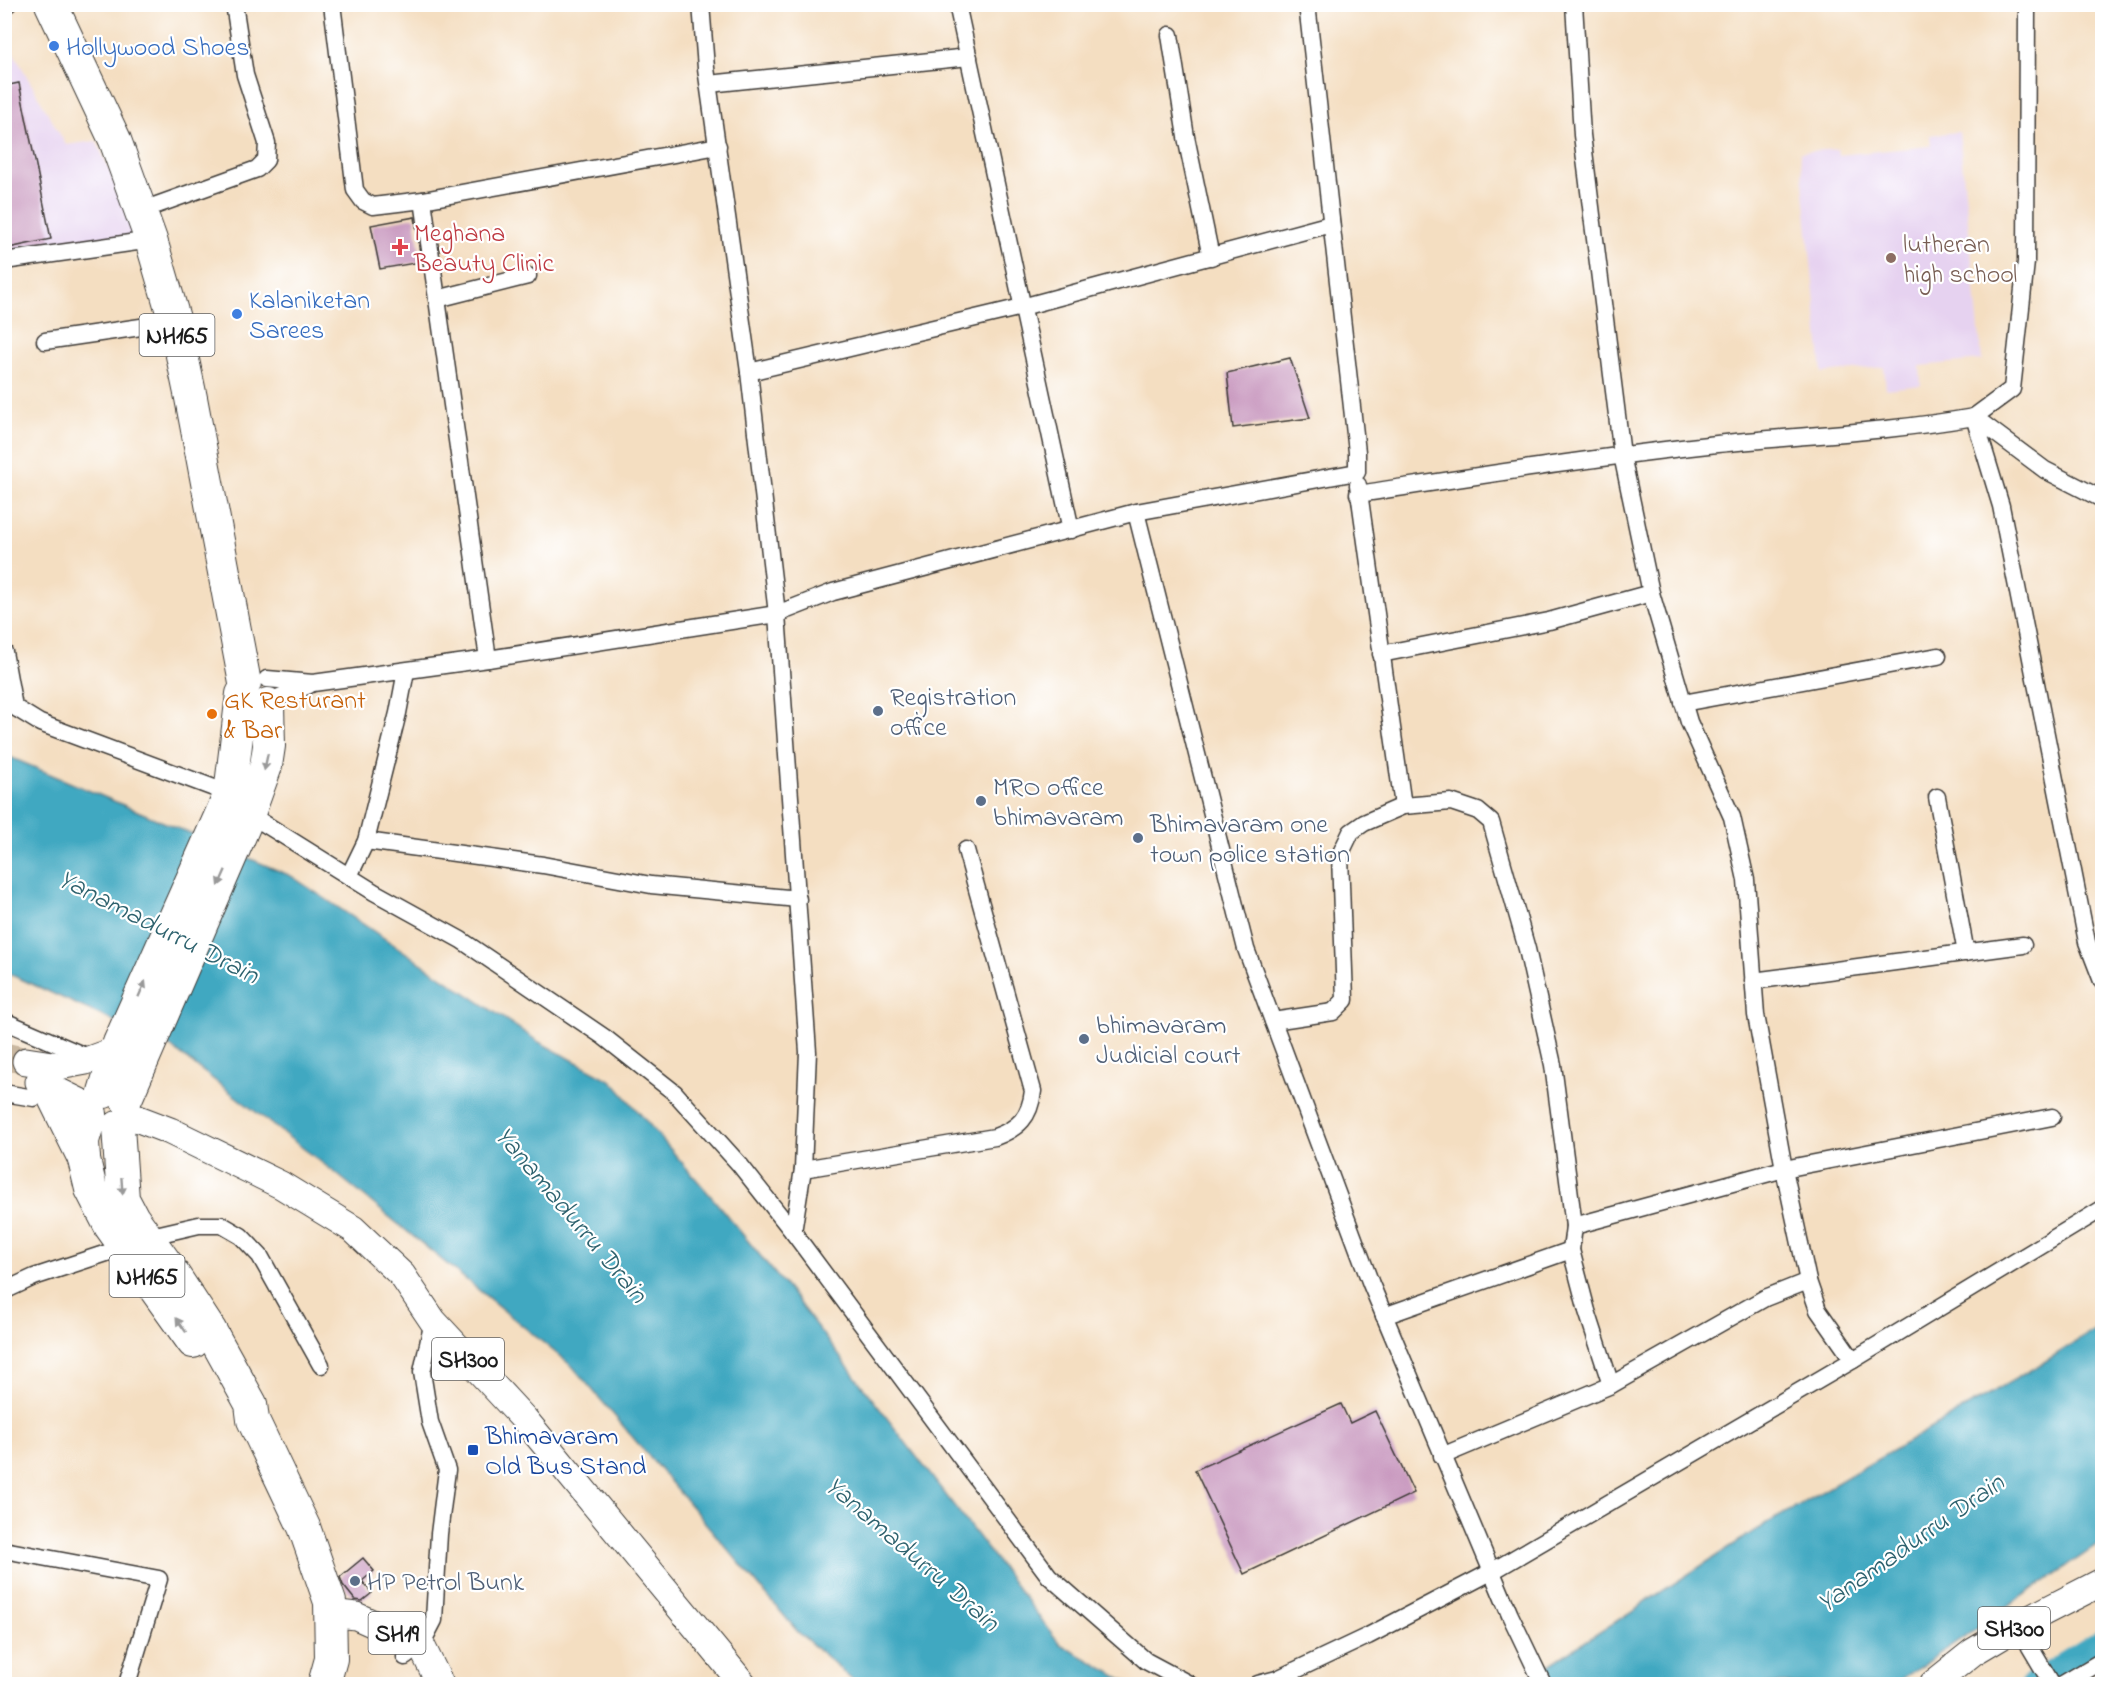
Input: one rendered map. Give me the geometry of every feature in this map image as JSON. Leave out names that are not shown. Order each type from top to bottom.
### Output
[{"type":"highway","name":"NH165","points":[[51,4],[115,140],[151,240],[175,322],[226,577],[244,634]]},
{"type":"highway","name":"NH165","points":[[71,4],[117,109],[167,238],[190,320],[244,634],[269,746],[266,766],[236,811],[118,1051],[108,1107],[123,1199],[132,1218],[136,1242],[196,1346],[242,1416],[253,1420],[304,1527],[330,1602],[331,1659],[324,1684]]},
{"type":"highway","points":[[53,1076],[84,1160]]},
{"type":"highway","name":"NH165","points":[[108,1107],[83,1141],[84,1160],[91,1189],[110,1226],[136,1242]]},
{"type":"main road","points":[[15,1076],[53,1076],[118,1051]]},
{"type":"main road","points":[[53,1076],[108,1107]]},
{"type":"main road","name":"SH300","points":[[108,1107],[170,1131],[280,1185],[353,1229],[402,1275],[433,1322],[525,1420],[743,1684]]},
{"type":"main road","name":"SH300","points":[[1933,1684],[1973,1652],[2025,1635],[2103,1582]]},
{"type":"main road","name":"SH19","points":[[330,1620],[356,1616],[413,1651],[440,1684]]},
{"type":"main road","name":"SH19","points":[[413,1651],[420,1684]]},
{"type":"street","points":[[154,206],[256,169],[266,160],[267,143],[245,75],[234,4]]},
{"type":"street","points":[[332,4],[355,190],[363,201],[373,206],[423,200],[718,146]]},
{"type":"street","points":[[701,4],[709,84],[749,372],[777,614],[808,1053],[803,1169],[793,1232]]},
{"type":"street","points":[[957,4],[1071,530]]},
{"type":"street","points":[[1307,4],[1358,494],[1403,806]]},
{"type":"street","points":[[1574,4],[1582,135],[1622,454],[1651,593],[1683,703],[1689,722],[1732,817],[1746,880],[1755,1015],[1808,1281],[1818,1310],[1853,1360]]},
{"type":"street","points":[[1358,494],[1622,454],[1921,427],[1974,417],[2012,389],[2026,262],[2027,4]]},
{"type":"street","points":[[1170,35],[1186,137],[1211,257]]},
{"type":"street","points":[[709,84],[969,57]]},
{"type":"street","points":[[423,200],[488,659]]},
{"type":"street","points":[[749,372],[1022,307],[1331,224]]},
{"type":"street","points":[[4,261],[151,240]]},
{"type":"street","points":[[437,299],[528,276]]},
{"type":"street","points":[[45,340],[175,322]]},
{"type":"street","points":[[1974,417],[2045,470],[2103,499]]},
{"type":"street","points":[[1974,417],[2001,506],[2087,942],[2103,981]]},
{"type":"street","points":[[257,699],[313,683],[488,659],[777,614],[833,592],[1136,512],[1357,472]]},
{"type":"street","points":[[1136,512],[1246,948],[1384,1316],[1510,1616],[1543,1684]]},
{"type":"street","points":[[1381,654],[1549,621],[1651,593]]},
{"type":"street","points":[[4,652],[9,705],[40,723],[236,811],[461,940],[604,1037],[675,1093],[740,1165],[793,1232],[1048,1576],[1146,1661],[1188,1684]]},
{"type":"street","points":[[1683,703],[1938,656]]},
{"type":"street","points":[[349,876],[366,841],[398,713],[406,670]]},
{"type":"street","points":[[1938,797],[1966,953]]},
{"type":"street","points":[[1273,1021],[1334,1012],[1345,1000],[1340,855],[1351,832],[1364,823],[1403,806],[1451,802],[1478,811],[1491,822],[1527,949],[1553,1065],[1574,1226],[1571,1250],[1587,1311],[1611,1385]]},
{"type":"street","points":[[366,841],[543,865],[651,885],[798,899]]},
{"type":"street","points":[[803,1169],[995,1137],[1011,1131],[1031,1108],[1033,1091],[966,850]]},
{"type":"street","points":[[1753,981],[2023,945]]},
{"type":"street","points":[[4,1022],[118,1051]]},
{"type":"street","points":[[1574,1226],[1784,1169],[2052,1118]]},
{"type":"street","points":[[1258,1684],[1276,1679],[1368,1636],[1491,1572],[1853,1360],[2103,1209]]},
{"type":"street","points":[[4,1291],[34,1277],[136,1242],[199,1225],[222,1225],[241,1236],[260,1256],[321,1365]]},
{"type":"street","points":[[1384,1316],[1571,1250]]},
{"type":"street","points":[[1442,1456],[1611,1385],[1765,1298],[1808,1281]]},
{"type":"street","points":[[413,1651],[434,1620],[439,1534],[447,1470],[430,1422],[422,1372],[433,1322]]},
{"type":"street","points":[[4,1551],[159,1579],[127,1684]]},
{"type":"street","points":[[2025,1635],[2050,1681]]},
{"type":"street","points":[[2063,1684],[2103,1661]]},
{"type":"shaded area","points":[[4,36],[66,145],[96,141],[139,235],[5,254]]},
{"type":"shaded area","name":"lutheran high school","points":[[1959,132],[1982,360],[1920,366],[1921,385],[1886,389],[1884,367],[1822,373],[1800,152],[1838,149],[1839,155],[1931,146],[1930,135]]},
{"type":"water","name":"Yanamadurru Drain","points":[[5,755],[291,876],[539,1042],[612,1081],[792,1294],[1060,1644],[1131,1684],[858,1684],[798,1632],[573,1367],[338,1175],[171,1047],[5,972]]},
{"type":"water","name":"Yanamadurru Drain","points":[[2102,1325],[2102,1542],[1895,1684],[1520,1684],[1756,1530],[2041,1364]]},
{"type":"building","points":[[19,83],[51,239],[4,249],[4,86]]},
{"type":"building","points":[[415,217],[421,262],[380,269],[371,225]]},
{"type":"building","points":[[1290,358],[1310,418],[1233,428],[1227,373]]},
{"type":"building","points":[[1341,1404],[1350,1423],[1375,1411],[1414,1493],[1244,1574],[1195,1470]]},
{"type":"building","points":[[363,1558],[374,1571],[362,1581],[372,1593],[362,1601],[355,1600],[343,1585],[340,1577]]},
{"type":"waterway","points":[[2030,1684],[2102,1639]]},
{"type":"tunnel","points":[[4,1056],[26,1061]]},
{"type":"place","name":"Hollywood Shoes","points":[[54,46]]},
{"type":"place","name":"Meghana Beauty Clinic","points":[[400,247]]},
{"type":"place","name":"lutheran high school","points":[[1891,258]]},
{"type":"place","name":"Kalaniketan Sarees","points":[[237,314]]},
{"type":"place","name":"Registration office","points":[[878,711]]},
{"type":"place","name":"GK Resturant & Bar","points":[[212,714]]},
{"type":"place","name":"MRO office bhimavaram","points":[[981,801]]},
{"type":"place","name":"Bhimavaram one town police station","points":[[1138,838]]},
{"type":"place","name":"bhimavaram Judicial court","points":[[1084,1039]]},
{"type":"place","name":"Bhimavaram Old Bus Stand","points":[[473,1450]]},
{"type":"place","name":"HP Petrol Bunk","points":[[355,1581]]}]
